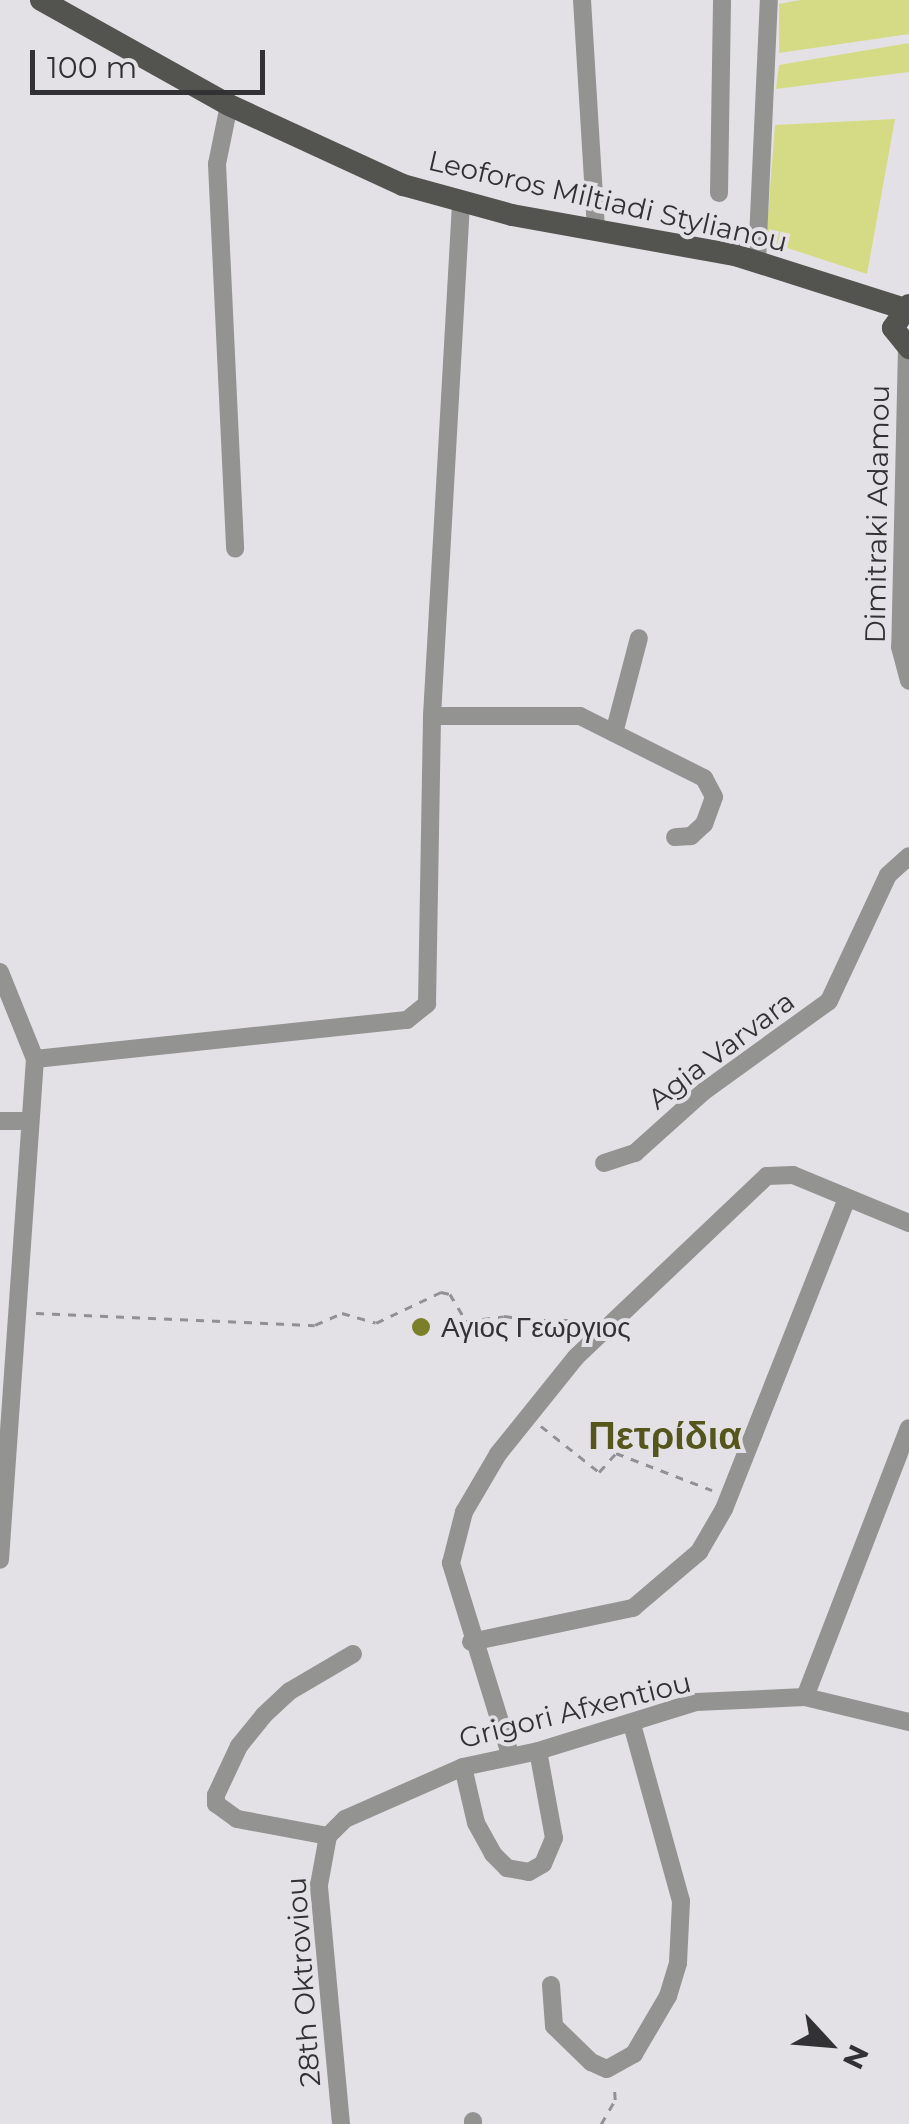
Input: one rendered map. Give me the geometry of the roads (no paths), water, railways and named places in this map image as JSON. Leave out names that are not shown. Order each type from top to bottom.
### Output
[{"type":"main road","name":"Leoforos Miltiadi Stylianou","points":[[41,0],[229,106],[358,169],[461,204],[757,261],[814,280],[903,327]]},
{"type":"street","points":[[582,0],[596,231]]},
{"type":"street","points":[[719,193],[722,0]]},
{"type":"street","points":[[757,261],[768,0]]},
{"type":"street","points":[[229,106],[217,164],[235,549]]},
{"type":"street","points":[[35,1059],[416,1016],[429,996],[432,716],[461,204]]},
{"type":"street","name":"Dimitraki Adamou","points":[[903,327],[907,424],[900,647],[909,680]]},
{"type":"street","points":[[614,733],[640,638]]},
{"type":"street","points":[[432,716],[580,716],[712,786],[704,824],[691,836],[675,837]]},
{"type":"street","name":"Agia Varvara","points":[[604,1163],[634,1152],[703,1092],[830,1001],[888,875],[909,856]]},
{"type":"street","points":[[0,972],[35,1059],[0,1560]]},
{"type":"street","points":[[0,1121],[30,1121]]},
{"type":"street","points":[[510,1754],[454,1586],[453,1540],[478,1487],[528,1416],[576,1357],[756,1182],[784,1173],[909,1223]]},
{"type":"street","points":[[472,1642],[634,1608],[699,1552],[729,1496],[847,1198]]},
{"type":"street","points":[[805,1697],[909,1428]]},
{"type":"street","points":[[328,1836],[237,1818],[216,1804],[216,1795],[239,1746],[264,1716],[290,1691],[353,1654]]},
{"type":"street","name":"Grigori Afxentiou","points":[[328,1836],[372,1805],[462,1766],[538,1751],[696,1702],[805,1697],[909,1722]]},
{"type":"street","points":[[551,1986],[554,2026],[591,2062],[614,2069],[634,2054],[657,2019],[682,1930],[676,1874],[632,1724]]},
{"type":"street","points":[[462,1766],[476,1823],[493,1854],[507,1868],[530,1872],[543,1864],[554,1838],[538,1751]]},
{"type":"street","name":"28th Oktroviou","points":[[328,1836],[319,1885],[342,2124]]},
{"type":"place","name":"Αγιος Γεωργιος","points":[[421,1327]]},
{"type":"district","name":"Πετρίδια","points":[[665,1436]]}]
